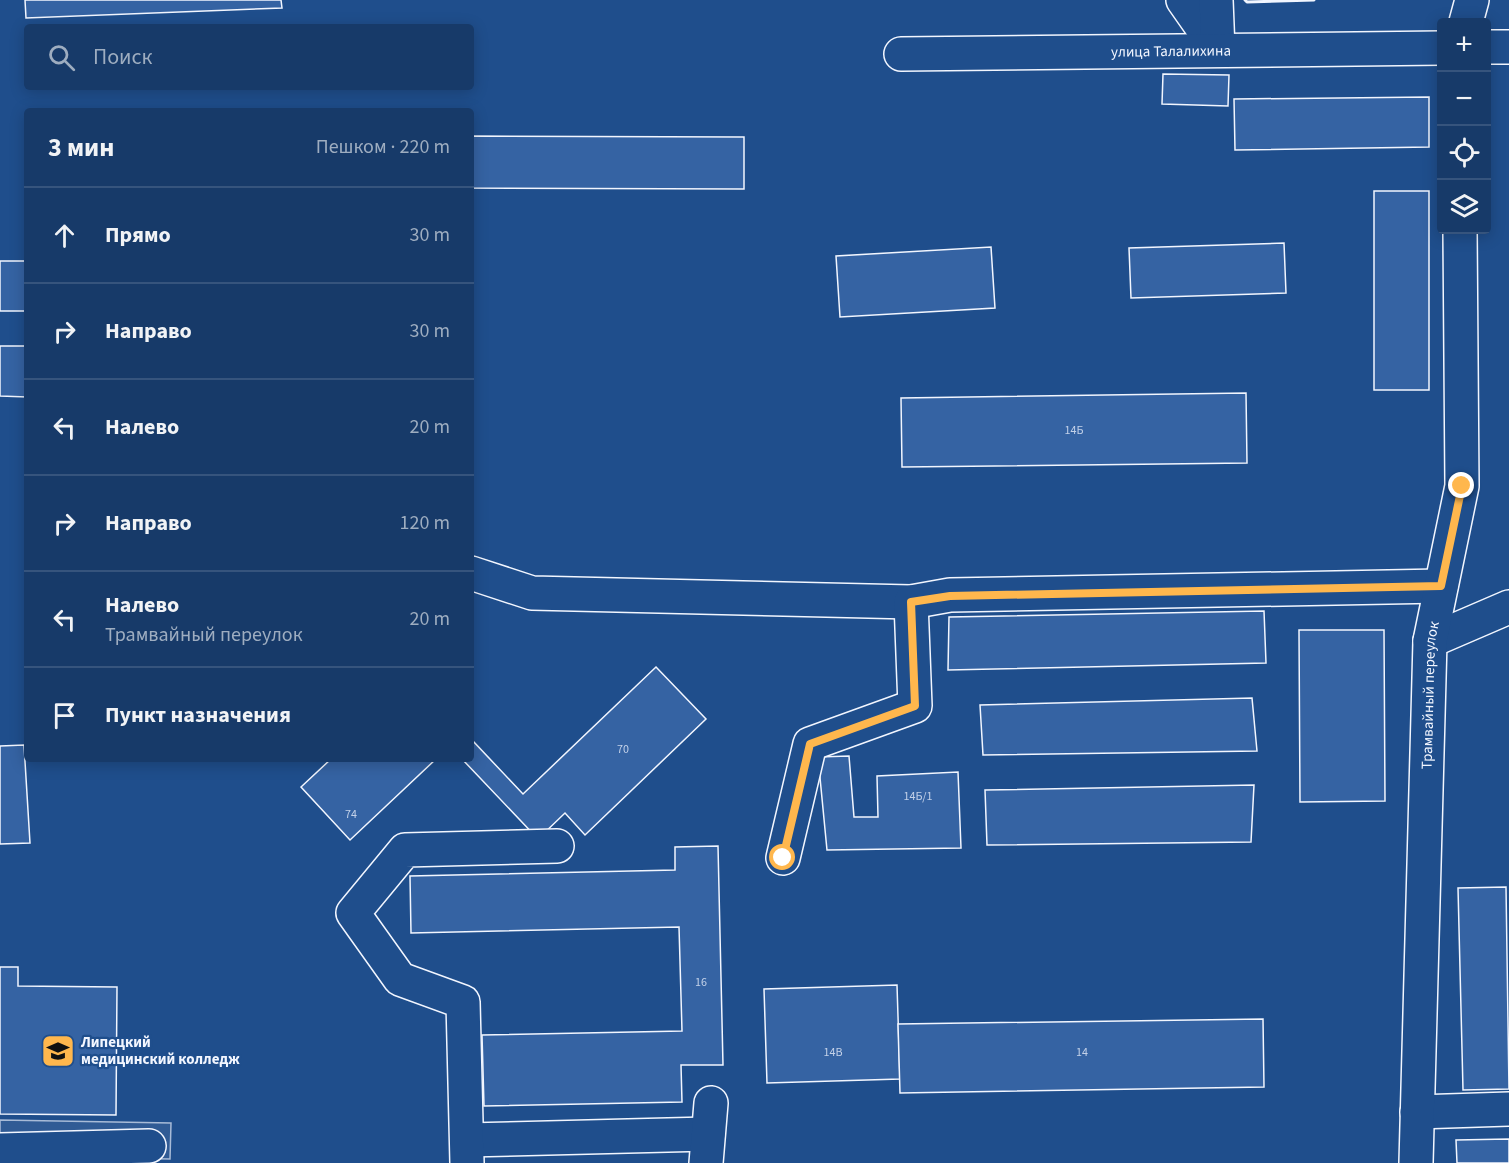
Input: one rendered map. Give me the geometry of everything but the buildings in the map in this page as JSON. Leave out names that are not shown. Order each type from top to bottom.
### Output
[{"type":"street","points":[[1183,0],[1218,50]]},
{"type":"street","points":[[1216,0],[1218,50]]},
{"type":"street","points":[[1467,18],[1472,0]]},
{"type":"street","points":[[1491,47],[1509,47]]},
{"type":"street","name":"улица Талалихина","points":[[901,54],[1437,48]]},
{"type":"street","name":"Трамвайный переулок","points":[[1416,1163],[1430,640],[1462,486],[1460,234]]},
{"type":"street","points":[[474,574],[532,593],[911,602],[950,596],[1441,586]]},
{"type":"street","points":[[783,858],[810,744],[915,706],[911,602]]},
{"type":"street","points":[[1430,640],[1509,607]]},
{"type":"street","points":[[557,846],[405,850],[353,913],[400,979],[463,1002],[467,1151],[708,1133]]},
{"type":"street","points":[[1417,1112],[1509,1109]]},
{"type":"street","points":[[0,1150],[149,1146]]},
{"type":"shaded area","points":[[0,1120],[171,1123],[170,1159],[49,1157],[0,1163]]},
{"type":"wall","points":[[1245,0],[1247,2],[1314,0]]},
{"type":"place","name":"Липецкий медицинский колледж","points":[[58,1051]]},
{"type":"route","points":[[783,858],[810,744],[915,706],[911,602],[950,596],[1441,586],[1462,486]]}]
